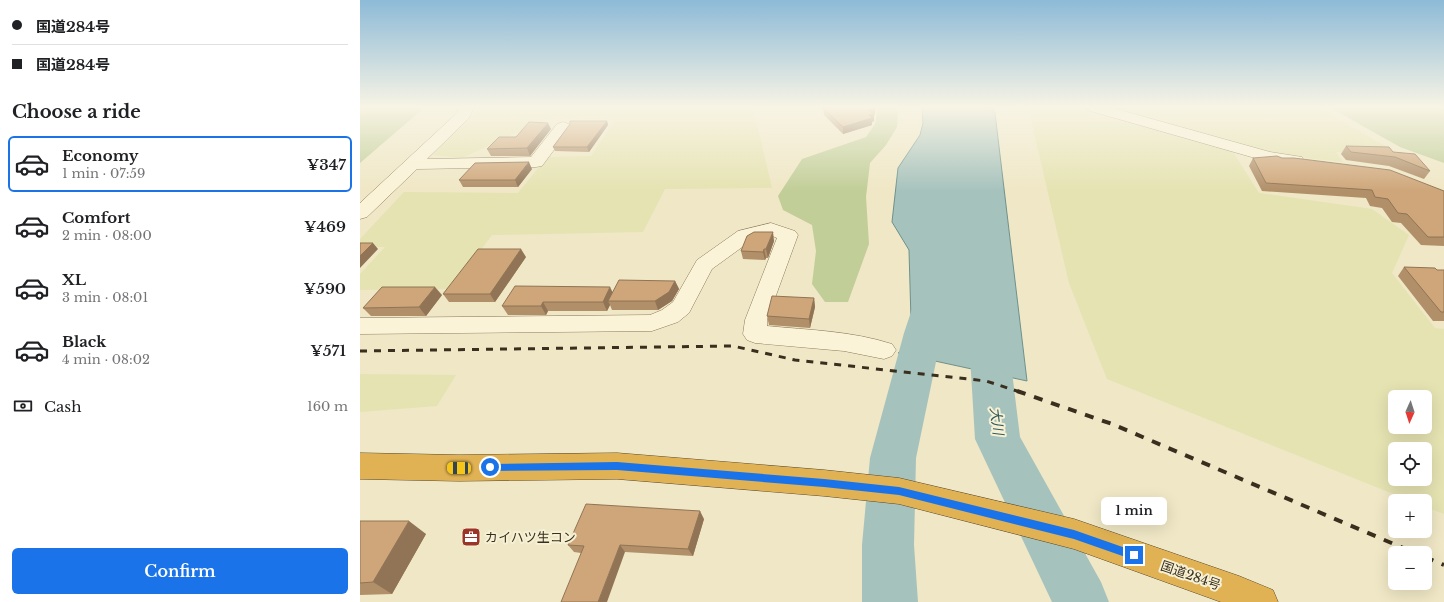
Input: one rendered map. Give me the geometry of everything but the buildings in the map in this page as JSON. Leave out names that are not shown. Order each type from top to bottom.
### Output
[{"type":"highway","name":"国道284号","points":[[360,466],[459,468],[617,466],[824,483],[899,491],[1074,534],[1250,597]]},
{"type":"street","points":[[360,213],[442,135]]},
{"type":"street","points":[[411,164],[536,162],[557,135]]},
{"type":"street","points":[[1191,135],[1269,157],[1314,163]]},
{"type":"street","points":[[360,326],[652,323],[670,316],[681,307],[704,265],[744,235],[771,229],[788,235],[756,320],[755,334],[844,342],[884,350]]},
{"type":"shaded area","points":[[453,135],[511,135],[462,158],[433,155]]},
{"type":"shaded area","points":[[605,135],[760,135],[772,188],[665,189],[643,232],[492,235],[452,289],[360,290],[360,274],[385,247],[360,247],[360,239],[404,192],[518,193],[547,157],[591,156]]},
{"type":"shaded area","points":[[1035,135],[1182,135],[1231,149],[1259,193],[1372,209],[1409,235],[1392,273],[1435,328],[1444,329],[1444,514],[1432,510],[1432,494],[1394,494],[1107,379],[1069,283]]},
{"type":"shaded area","points":[[1202,135],[1366,135],[1399,154],[1336,152],[1343,162],[1269,154]]},
{"type":"shaded area","points":[[360,374],[456,375],[437,406],[360,412]]},
{"type":"green space","points":[[360,135],[392,135],[360,163]]},
{"type":"green space","points":[[867,135],[892,135],[886,145],[870,163],[866,197],[869,244],[848,302],[825,302],[812,284],[816,251],[812,225],[783,210],[778,196],[802,159],[866,137]]},
{"type":"green space","points":[[1379,135],[1444,135],[1444,163],[1400,147]]},
{"type":"water","points":[[920,135],[998,135],[1027,381],[898,353],[908,346],[911,320],[909,250],[892,222],[898,168]]},
{"type":"waterway","name":"大川","points":[[890,602],[888,545],[893,458],[923,333],[931,309]]},
{"type":"waterway","name":"大川","points":[[987,323],[998,439],[1081,602]]},
{"type":"railway","points":[[360,351],[733,346],[795,360],[986,381],[1018,391]]},
{"type":"railway","points":[[1018,391],[1112,424],[1399,546]]},
{"type":"railway","points":[[1432,560],[1444,565]]},
{"type":"place","name":"カイハツ生コン","points":[[471,537]]},
{"type":"route","points":[[490,467],[617,466],[824,483],[899,491],[963,508],[1074,534],[1134,555]]}]
